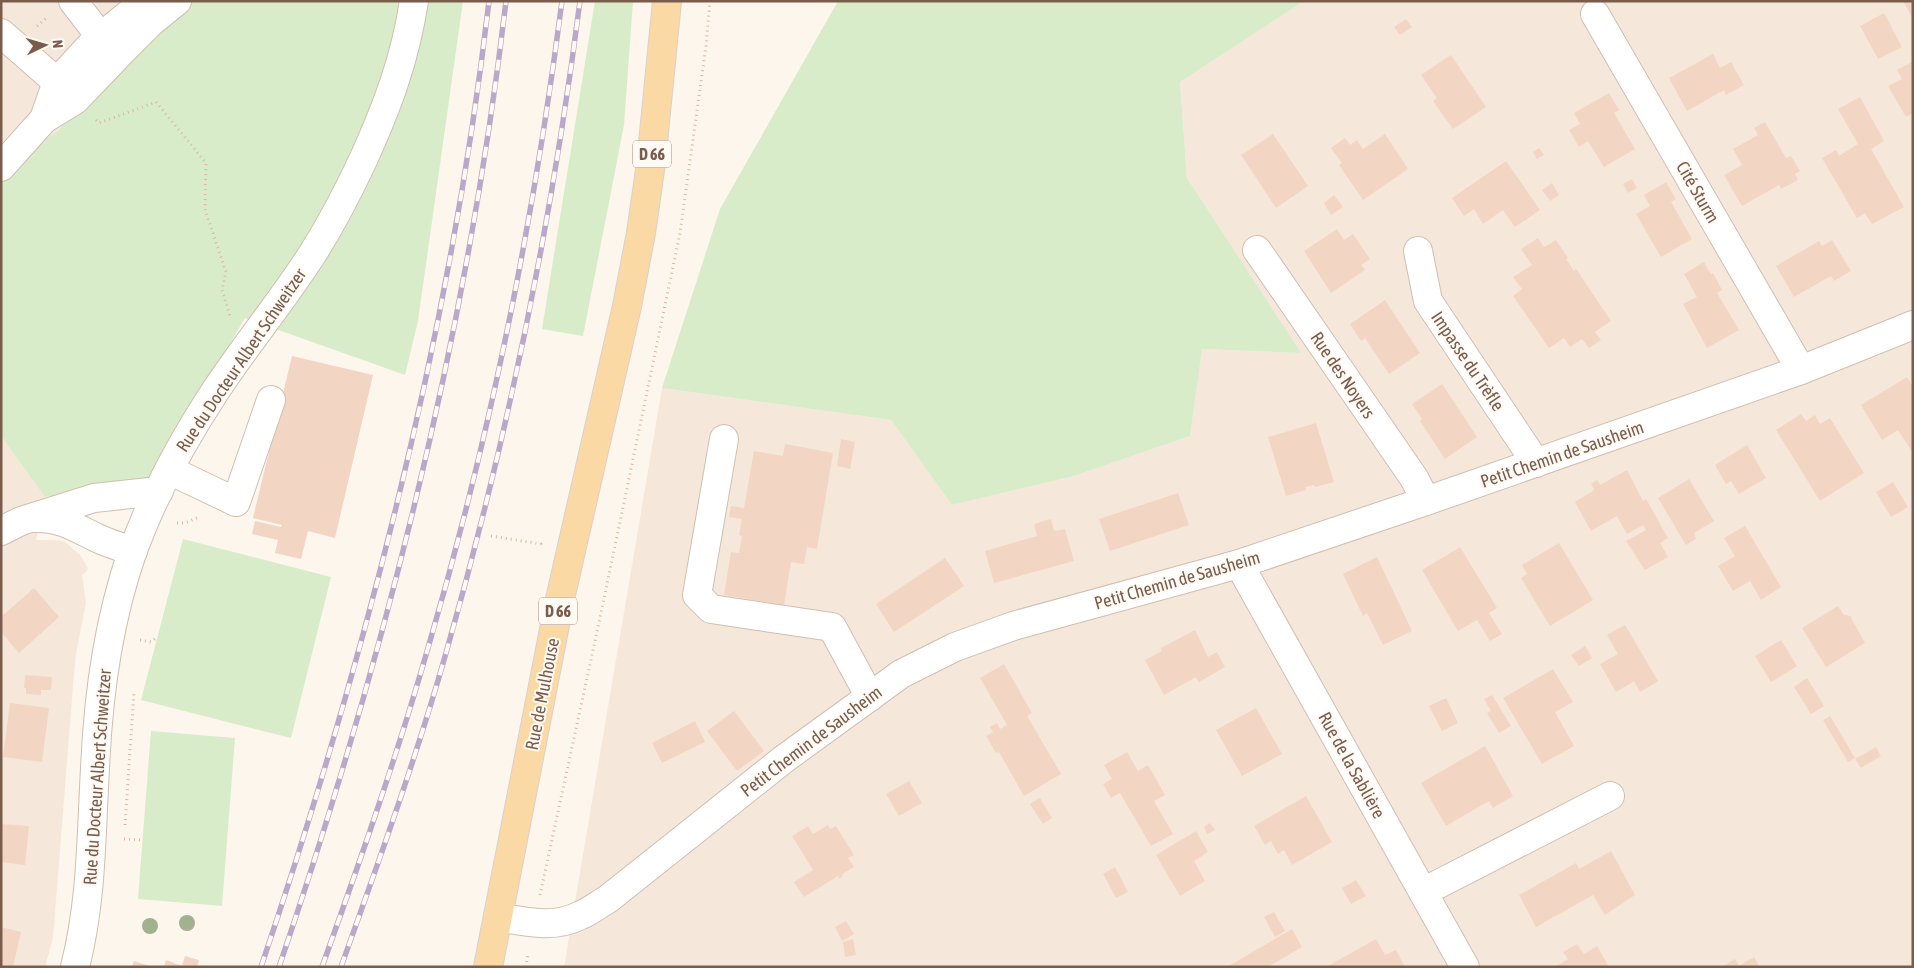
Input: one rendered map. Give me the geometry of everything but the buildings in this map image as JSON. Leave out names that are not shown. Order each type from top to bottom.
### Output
[{"type":"main road","name":"Rue de Mulhouse","points":[[488,967],[560,599],[627,306],[651,163],[667,1]]},
{"type":"street","points":[[73,1],[93,27],[113,42]]},
{"type":"street","points":[[1,167],[44,119],[74,100],[113,42],[145,1]]},
{"type":"street","name":"Rue du Docteur Albert Schweitzer","points":[[75,967],[85,920],[90,879],[95,767],[103,675],[120,590],[133,552],[184,441],[217,389],[314,252],[349,189],[376,130],[400,68],[414,1]]},
{"type":"street","points":[[44,119],[57,82],[76,60],[113,42],[174,2]]},
{"type":"street","name":"Cité Sturm","points":[[1595,14],[1801,370]]},
{"type":"street","points":[[1,33],[57,82]]},
{"type":"street","name":"Rue des Noyers","points":[[1257,250],[1414,478],[1426,501]]},
{"type":"street","name":"Impasse du Trèfle","points":[[1418,251],[1428,301],[1536,463]]},
{"type":"street","name":"Petit Chemin de Sausheim","points":[[498,917],[545,924],[561,922],[581,916],[608,899],[784,759],[901,674],[955,647],[1013,626],[1239,564],[1801,370],[1913,325]]},
{"type":"street","points":[[1,531],[22,521],[36,518],[62,507],[164,481],[236,502],[271,400]]},
{"type":"street","points":[[724,439],[696,595],[711,609],[832,626],[870,697]]},
{"type":"street","points":[[36,518],[51,518],[63,521],[133,552]]},
{"type":"street","name":"Rue de la Sablière","points":[[1239,564],[1465,967]]},
{"type":"street","points":[[1423,892],[1610,796]]},
{"type":"path","points":[[526,967],[680,233],[706,46],[710,1]]},
{"type":"path","points":[[94,118],[99,123],[156,102],[206,163],[205,209],[226,272],[222,290],[233,324]]},
{"type":"path","points":[[175,524],[185,522],[236,502]]},
{"type":"path","points":[[491,536],[521,540]]},
{"type":"path","points":[[138,648],[141,632]]},
{"type":"path","points":[[139,640],[151,642],[157,637]]},
{"type":"path","points":[[134,689],[124,839],[142,840]]},
{"type":"shaded area","points":[[1,1],[132,1],[59,130],[1,171]]},
{"type":"shaded area","points":[[1304,1],[1913,1],[1913,967],[564,967],[662,388],[891,420],[952,505],[1074,476],[1190,436],[1201,349],[1300,353],[1187,178],[1180,82]]},
{"type":"shaded area","points":[[1,436],[45,497],[36,540],[58,540],[65,542],[81,556],[88,568],[82,575],[86,603],[76,653],[53,938],[45,967],[1,967]]},
{"type":"green space","points":[[132,1],[463,1],[418,321],[405,375],[245,318],[148,484],[45,497],[1,436],[1,171],[59,130]]},
{"type":"green space","points":[[595,1],[633,1],[624,125],[583,336],[542,329]]},
{"type":"green space","points":[[838,1],[1304,1],[1180,82],[1187,178],[1301,353],[1202,349],[1190,436],[1074,476],[952,505],[891,420],[662,388],[720,209]]},
{"type":"green space","points":[[183,539],[331,577],[291,738],[141,700]]},
{"type":"green space","points":[[151,731],[235,738],[222,906],[138,899]]},
{"type":"railway","points":[[261,967],[300,849],[336,730],[370,610],[400,490],[428,368],[452,246],[473,124],[489,1]]},
{"type":"railway","points":[[279,967],[318,850],[354,731],[418,490],[469,246],[490,124],[506,1]]},
{"type":"railway","points":[[322,967],[404,728],[428,648],[471,489],[508,328],[524,246],[551,83],[562,1]]},
{"type":"railway","points":[[341,967],[422,732],[446,653],[489,492],[508,411],[541,248],[556,166],[580,1]]}]
